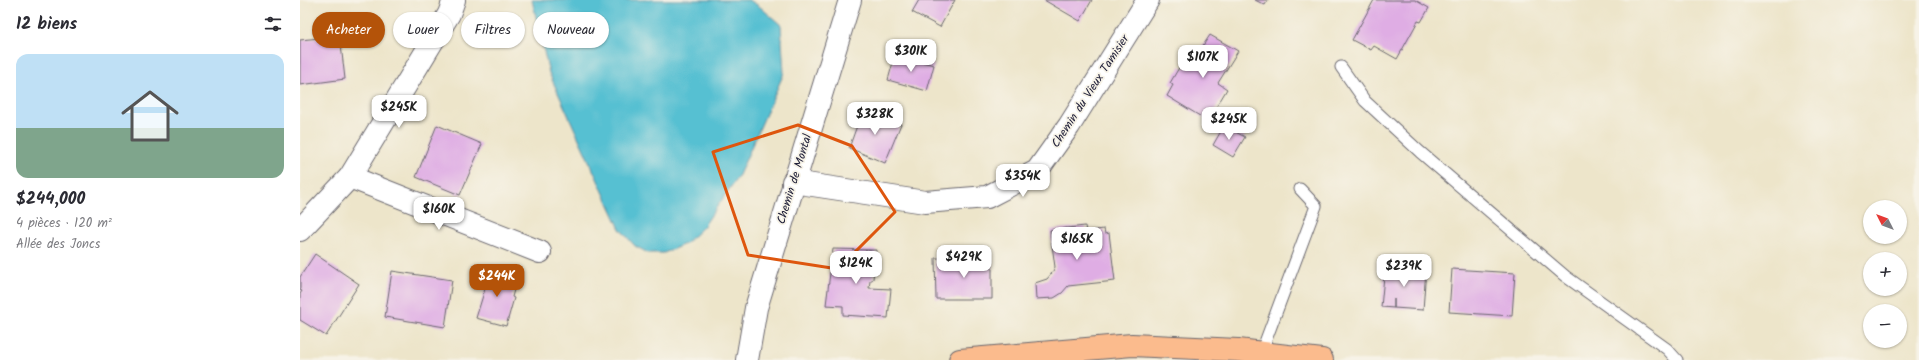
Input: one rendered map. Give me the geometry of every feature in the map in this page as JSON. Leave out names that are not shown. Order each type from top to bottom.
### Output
[{"type":"main road","points":[[960,360],[1132,345],[1179,354],[1237,355],[1261,353],[1322,360]]},
{"type":"street","points":[[300,230],[350,177],[449,14],[454,0]]},
{"type":"street","name":"Chemin de Montal","points":[[747,360],[756,308],[793,182],[850,0]]},
{"type":"street","name":"Chemin du Vieux Tamisier","points":[[793,182],[925,202],[987,197],[1037,171],[1069,126],[1148,0]]},
{"type":"street","points":[[350,177],[540,252]]},
{"type":"lane","points":[[1341,67],[1365,101],[1420,152],[1565,276],[1667,349],[1677,360]]},
{"type":"lane","points":[[1261,353],[1316,206],[1300,189]]},
{"type":"highlighted area","points":[[798,125],[852,146],[895,212],[838,269],[748,255],[713,152]]},
{"type":"water","points":[[532,0],[749,0],[759,6],[781,25],[784,73],[739,175],[703,227],[685,244],[664,253],[648,253],[635,246],[620,229],[549,73],[543,48],[609,48],[609,12],[535,12]]},
{"type":"building","points":[[919,0],[955,0],[940,27],[912,12]]},
{"type":"building","points":[[1044,0],[1092,0],[1080,21]]},
{"type":"building","points":[[1255,0],[1268,0],[1265,5]]},
{"type":"building","points":[[1374,0],[1415,0],[1429,8],[1421,22],[1418,21],[1397,59],[1374,46],[1371,50],[1352,40]]},
{"type":"building","points":[[1210,35],[1238,51],[1218,83],[1227,89],[1208,121],[1167,96],[1173,85],[1170,83],[1180,66],[1184,69],[1189,61],[1198,66],[1202,59],[1196,56]]},
{"type":"building","points":[[312,39],[312,48],[341,48],[345,79],[300,85],[300,40]]},
{"type":"building","points":[[895,55],[934,65],[927,91],[888,80]]},
{"type":"building","points":[[863,109],[901,124],[885,163],[849,148]]},
{"type":"building","points":[[437,125],[482,144],[460,195],[416,177]]},
{"type":"building","points":[[1224,126],[1245,137],[1233,157],[1213,145]]},
{"type":"building","points":[[1085,226],[1086,231],[1104,229],[1105,234],[1109,233],[1115,281],[1068,286],[1062,293],[1054,298],[1036,299],[1035,283],[1047,279],[1055,267],[1050,230]]},
{"type":"building","points":[[833,249],[876,250],[873,279],[870,281],[869,288],[891,289],[888,318],[843,315],[843,306],[826,305]]},
{"type":"building","points":[[315,254],[359,284],[326,336],[300,320],[300,294],[302,291],[300,290],[300,277]]},
{"type":"building","points":[[935,258],[992,259],[992,299],[936,299]]},
{"type":"building","points":[[1385,266],[1426,269],[1423,310],[1381,307]]},
{"type":"building","points":[[1452,269],[1515,273],[1512,316],[1449,312]]},
{"type":"building","points":[[392,271],[452,280],[445,327],[385,317]]},
{"type":"building","points":[[486,271],[517,279],[512,297],[514,298],[506,326],[476,318],[485,289],[481,288]]}]
